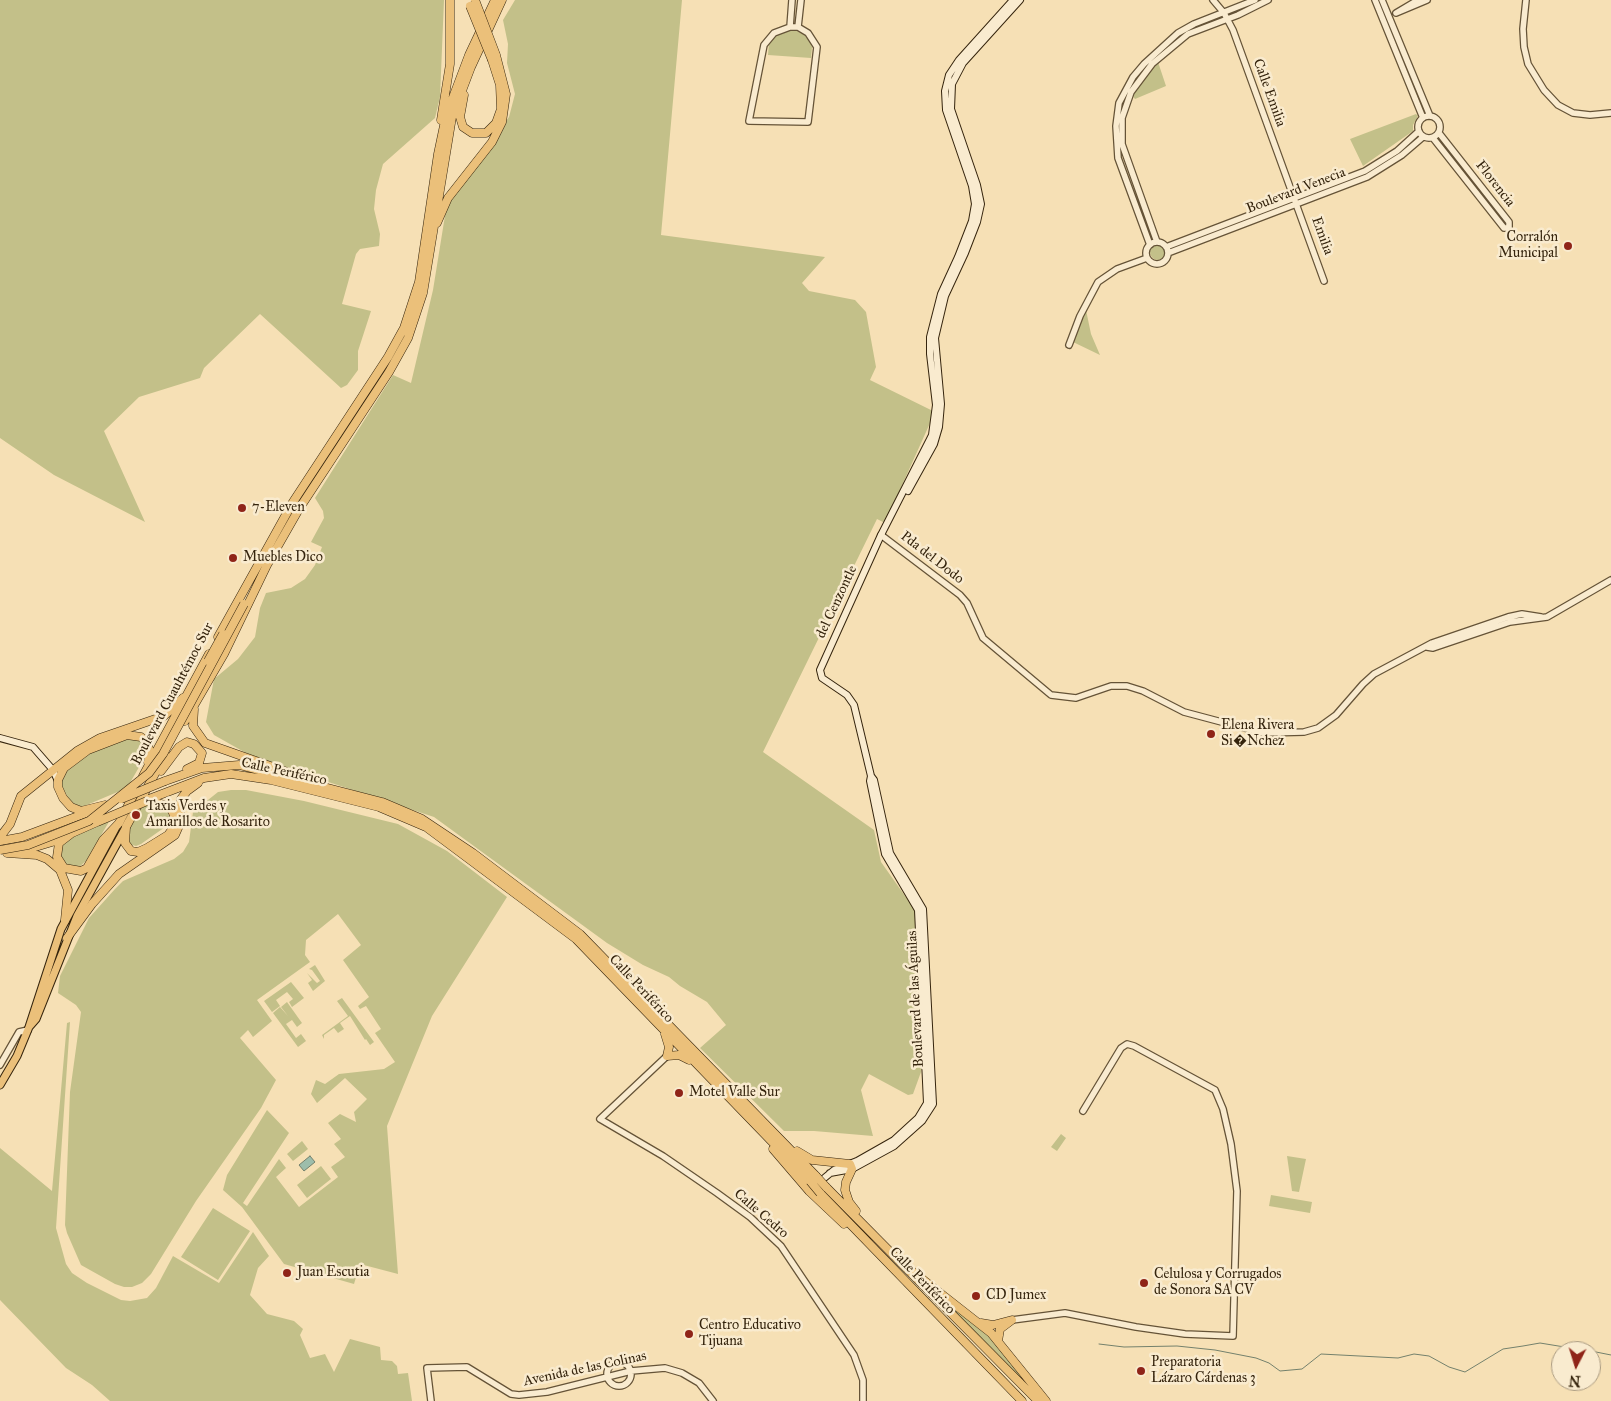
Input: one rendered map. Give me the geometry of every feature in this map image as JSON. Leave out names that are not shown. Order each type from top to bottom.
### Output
[{"type":"highway","points":[[442,131],[441,117],[450,64],[450,0]]},
{"type":"highway","points":[[372,390],[396,343],[416,292],[442,131],[461,74],[495,0]]},
{"type":"highway","points":[[372,390],[398,356],[412,328],[423,293],[450,128],[471,67],[502,0]]},
{"type":"highway","points":[[434,229],[448,198],[492,142],[502,122],[506,94],[494,58],[471,2]]},
{"type":"highway","points":[[471,67],[460,112],[460,122],[467,131],[479,134],[491,129],[496,122],[500,109],[500,85],[494,58]]},
{"type":"highway","name":"Boulevard Cuauhtémoc Sur","points":[[122,825],[152,779],[224,654],[252,596],[299,509],[372,390]]},
{"type":"highway","name":"Boulevard Cuauhtémoc Sur","points":[[122,825],[141,780],[188,693],[242,601],[293,502],[372,390]]},
{"type":"highway","points":[[2,851],[28,845],[89,821],[149,773],[162,754],[242,601],[252,596]]},
{"type":"highway","points":[[0,837],[10,824],[21,796],[53,770],[88,744],[164,716],[188,693]]},
{"type":"highway","points":[[196,702],[193,726],[205,743],[319,785]]},
{"type":"highway","points":[[105,806],[75,810],[59,793],[58,780],[62,770],[88,750],[101,744],[127,736],[137,736],[146,740],[150,751],[141,780]]},
{"type":"highway","points":[[152,779],[183,743],[194,744],[200,750],[202,759],[181,775]]},
{"type":"highway","name":"Calle Periférico","points":[[105,806],[181,775],[216,766],[239,765],[382,802],[422,819],[473,852],[568,924],[607,959],[778,1138],[872,1248],[1022,1401]]},
{"type":"highway","name":"Calle Periférico","points":[[2,851],[38,847],[148,800],[211,776],[231,774],[271,780],[380,807],[426,827],[576,939],[757,1126],[813,1179]]},
{"type":"highway","points":[[67,938],[113,880],[125,869],[168,841],[175,834],[179,826],[181,799],[191,787],[211,776]]},
{"type":"highway","points":[[72,833],[59,843],[57,857],[64,868],[81,871],[87,868],[103,840],[122,825],[126,846],[134,852],[147,848],[170,832],[174,824],[172,811],[163,803],[148,800]]},
{"type":"highway","points":[[0,841],[22,837],[59,825],[105,806]]},
{"type":"highway","points":[[2,851],[37,855],[47,859],[60,870],[68,890],[65,920]]},
{"type":"highway","points":[[663,1030],[668,1043],[667,1056],[679,1055],[697,1065]]},
{"type":"highway","points":[[757,1126],[764,1139],[809,1191],[872,1248]]},
{"type":"highway","points":[[778,1138],[784,1138],[802,1156],[812,1160],[851,1167],[846,1182],[846,1195],[872,1233]]},
{"type":"highway","name":"Calle Periférico","points":[[823,1190],[872,1233],[1038,1401]]},
{"type":"highway","points":[[896,1259],[930,1283],[998,1341],[1046,1401]]},
{"type":"highway","points":[[977,1322],[994,1325],[1012,1320]]},
{"type":"highway","points":[[998,1341],[1000,1329],[1012,1320]]},
{"type":"main road","points":[[959,142],[946,110],[945,91],[950,75],[959,60],[1013,0]]},
{"type":"main road","points":[[959,142],[951,110],[950,92],[954,77],[970,55],[1020,0]]},
{"type":"main road","name":"del Cenzontle","points":[[820,674],[821,665],[833,638],[881,538],[929,448],[936,411],[930,354],[931,331],[942,289],[958,258],[978,200],[959,142]]},
{"type":"main road","name":"Boulevard de las Águilas","points":[[809,1191],[839,1167],[851,1167],[894,1140],[921,1114],[928,1100],[918,910],[885,854],[870,782],[871,776],[854,705],[847,695],[825,680],[820,674]]},
{"type":"main road","points":[[0,738],[33,747],[53,770],[58,780]]},
{"type":"main road","points":[[53,770],[62,770]]},
{"type":"main road","name":"Boulevard Cuauhtémoc Sur","points":[[29,1029],[36,1019],[67,938],[122,825]]},
{"type":"main road","name":"Boulevard Cuauhtémoc Sur","points":[[0,1085],[17,1056],[29,1029],[47,967],[65,920],[122,825]]},
{"type":"street","points":[[790,27],[792,0]]},
{"type":"street","points":[[798,27],[801,0]]},
{"type":"street","name":"Calle Emilia","points":[[1214,0],[1228,18],[1296,202]]},
{"type":"street","points":[[1150,244],[1118,158],[1116,126],[1119,103],[1133,77],[1166,42],[1194,24],[1255,0]]},
{"type":"street","points":[[1146,258],[1151,263],[1158,265],[1165,261],[1167,250],[1156,242],[1127,163],[1122,144],[1122,118],[1126,103],[1139,79],[1169,48],[1188,34],[1268,0]]},
{"type":"street","points":[[1418,0],[1396,13],[1427,0]]},
{"type":"street","points":[[1526,0],[1523,29],[1524,47],[1531,70],[1544,90],[1558,104],[1573,112],[1590,115],[1611,113]]},
{"type":"street","points":[[1379,1],[1430,116],[1439,121],[1439,133],[1434,138],[1423,137],[1419,131],[1418,124],[1423,118],[1430,116]]},
{"type":"street","points":[[1379,1],[1423,118]]},
{"type":"street","points":[[790,27],[798,27],[811,36],[817,46],[808,122],[749,121],[764,45],[774,33],[790,27]]},
{"type":"street","name":"Boulevard Venecia","points":[[1296,202],[1378,165],[1419,131]]},
{"type":"street","name":"Florencia","points":[[1434,138],[1504,228],[1509,228],[1509,222],[1439,133]]},
{"type":"street","name":"Boulevard Venecia","points":[[1167,250],[1367,177],[1402,155],[1423,137]]},
{"type":"street","name":"Emilia","points":[[1296,202],[1324,281]]},
{"type":"street","points":[[1146,258],[1147,249],[1150,244],[1156,242]]},
{"type":"street","points":[[1069,344],[1080,316],[1098,282],[1117,269],[1146,258]]},
{"type":"street","name":"Pda del Dodo","points":[[881,538],[949,586],[967,602],[983,638],[1051,695],[1076,698],[1111,686],[1127,686],[1143,691],[1184,712],[1262,733],[1304,732],[1318,728],[1336,715],[1374,674],[1396,661],[1432,643],[1508,617],[1522,614],[1547,617],[1611,580]]},
{"type":"street","points":[[0,1065],[19,1032],[29,1029]]},
{"type":"street","points":[[1012,1320],[1065,1313],[1156,1330],[1233,1336],[1237,1191],[1231,1144],[1223,1109],[1214,1090],[1134,1046],[1127,1044],[1121,1048],[1083,1111]]},
{"type":"street","name":"Calle Cedro","points":[[667,1056],[600,1119],[663,1156],[717,1193],[750,1217],[780,1246],[854,1355],[863,1380],[863,1401]]},
{"type":"street","points":[[617,1362],[626,1364],[631,1371],[630,1380],[623,1385],[613,1384],[608,1377],[609,1368],[617,1362]]},
{"type":"street","name":"Avenida de las Colinas","points":[[431,1401],[427,1368],[467,1367],[511,1394],[520,1395],[547,1392],[631,1371],[656,1367],[682,1373],[699,1383],[713,1401]]},
{"type":"shaded area","points":[[0,0],[444,0],[440,97],[435,118],[383,164],[376,190],[374,209],[380,234],[379,246],[360,249],[356,254],[342,304],[371,311],[358,351],[358,370],[347,385],[341,388],[260,314],[204,368],[200,378],[139,397],[104,431],[145,522],[54,475],[0,438]]},
{"type":"shaded area","points":[[515,0],[682,0],[661,235],[825,257],[802,283],[809,291],[855,300],[866,312],[876,367],[870,380],[935,412],[885,523],[877,519],[763,752],[874,830],[881,862],[915,910],[921,1072],[913,1094],[908,1095],[869,1074],[861,1090],[873,1136],[814,1131],[784,1131],[700,1048],[726,1025],[707,1002],[669,977],[643,965],[607,943],[434,817],[253,757],[214,735],[206,722],[214,679],[238,659],[255,637],[260,608],[266,593],[291,588],[305,579],[315,565],[322,547],[311,542],[324,518],[323,511],[315,498],[393,375],[411,383],[433,290],[448,197],[509,117],[515,94],[507,63],[508,44],[503,20]]},
{"type":"shaded area","points":[[789,30],[797,31],[808,37],[812,47],[811,58],[768,55],[769,42],[775,36]]},
{"type":"shaded area","points":[[1158,62],[1166,86],[1135,99],[1132,95],[1139,81]]},
{"type":"shaded area","points":[[1416,114],[1418,116],[1413,125],[1413,131],[1363,166],[1350,139]]},
{"type":"shaded area","points":[[1158,244],[1166,252],[1158,260],[1150,252]]},
{"type":"shaded area","points":[[1086,310],[1091,334],[1100,355],[1073,342]]},
{"type":"shaded area","points":[[128,737],[140,739],[147,747],[146,755],[127,788],[82,807],[71,802],[62,787],[63,773],[84,755]]},
{"type":"shaded area","points":[[246,790],[304,801],[398,824],[447,851],[507,897],[432,1016],[387,1126],[398,1274],[360,1264],[354,1284],[284,1264],[242,1207],[223,1190],[227,1175],[267,1110],[289,1133],[243,1203],[247,1206],[279,1159],[286,1168],[276,1177],[299,1207],[338,1177],[331,1167],[345,1157],[334,1144],[341,1139],[328,1123],[340,1114],[356,1122],[354,1112],[367,1099],[345,1078],[317,1103],[311,1094],[316,1080],[325,1084],[339,1074],[384,1069],[395,1062],[375,1033],[381,1029],[366,1006],[360,1009],[358,1006],[369,997],[343,960],[361,945],[338,914],[306,940],[305,955],[310,962],[257,1000],[272,1021],[253,1037],[248,1030],[240,1038],[276,1080],[261,1108],[196,1201],[151,1274],[142,1283],[132,1287],[115,1284],[81,1265],[67,1233],[65,1225],[70,1092],[81,1012],[76,1005],[58,993],[60,976],[89,918],[115,889],[123,881],[174,859],[183,852],[189,842],[193,812],[218,792]]},
{"type":"shaded area","points":[[150,804],[158,804],[167,810],[170,819],[168,825],[141,844],[136,846],[129,844],[127,834],[139,809]]},
{"type":"shaded area","points":[[110,820],[86,861],[78,868],[68,867],[58,856],[60,846],[72,835]]},
{"type":"shaded area","points":[[315,965],[325,981],[313,991],[308,983],[312,980],[307,973],[317,983],[320,981],[312,970],[309,969]]},
{"type":"shaded area","points":[[291,982],[304,998],[292,1007],[289,1002],[293,999],[287,992],[276,1000],[280,1006],[272,1012],[264,1001]]},
{"type":"shaded area","points":[[342,998],[374,1042],[370,1045],[350,1016],[340,1023],[344,1029],[338,1033],[334,1028],[324,1035],[324,1039],[322,1035],[348,1016],[337,1001]]},
{"type":"shaded area","points":[[287,1002],[302,1023],[297,1027],[292,1020],[286,1024],[296,1038],[301,1034],[306,1041],[298,1047],[273,1013],[280,1007],[288,1016],[281,1007]]},
{"type":"shaded area","points":[[70,1022],[56,1228],[66,1264],[72,1273],[87,1283],[121,1300],[130,1301],[147,1298],[156,1288],[173,1256],[219,1283],[253,1232],[269,1256],[258,1268],[250,1295],[267,1314],[294,1321],[303,1329],[300,1335],[310,1358],[325,1354],[334,1372],[350,1339],[380,1347],[381,1360],[392,1361],[397,1366],[398,1374],[408,1373],[412,1401],[110,1401],[92,1385],[66,1368],[0,1300],[0,1148],[52,1191],[67,1023]]},
{"type":"shaded area","points":[[1061,1134],[1066,1138],[1057,1151],[1051,1147]]},
{"type":"shaded area","points":[[302,1141],[308,1149],[293,1161],[287,1154]]},
{"type":"shaded area","points":[[310,1156],[315,1162],[304,1171],[299,1165]]},
{"type":"shaded area","points":[[1287,1156],[1306,1159],[1299,1192],[1292,1191]]},
{"type":"shaded area","points":[[321,1166],[331,1179],[307,1198],[297,1185]]},
{"type":"shaded area","points":[[1271,1195],[1312,1202],[1310,1213],[1269,1206]]},
{"type":"shaded area","points":[[213,1208],[250,1231],[218,1280],[181,1257]]},
{"type":"shaded area","points":[[915,1275],[994,1341],[1043,1401]]},
{"type":"waterway","points":[[1099,1344],[1124,1347],[1177,1346],[1215,1350],[1256,1358],[1269,1363],[1280,1371],[1302,1369],[1321,1354],[1398,1358],[1414,1354],[1429,1356],[1449,1367],[1465,1372],[1503,1349],[1540,1343],[1551,1345]]},
{"type":"waterway","points":[[1601,1353],[1611,1355]]},
{"type":"place","name":"Corralón Municipal","points":[[1568,246]]},
{"type":"place","name":"7-Eleven","points":[[242,508]]},
{"type":"place","name":"Muebles Dico","points":[[233,558]]},
{"type":"place","name":"Elena Rivera Si�Nchez","points":[[1211,734]]},
{"type":"place","name":"Taxis Verdes y Amarillos de Rosarito","points":[[136,815]]},
{"type":"place","name":"Motel Valle Sur","points":[[679,1093]]},
{"type":"place","name":"Juan Escutia","points":[[287,1273]]},
{"type":"place","name":"Celulosa y Corrugados de Sonora SA CV","points":[[1144,1283]]},
{"type":"place","name":"CD Jumex","points":[[976,1296]]},
{"type":"place","name":"Centro Educativo Tijuana","points":[[689,1334]]},
{"type":"place","name":"Preparatoria Lázaro Cárdenas 3","points":[[1141,1371]]}]
